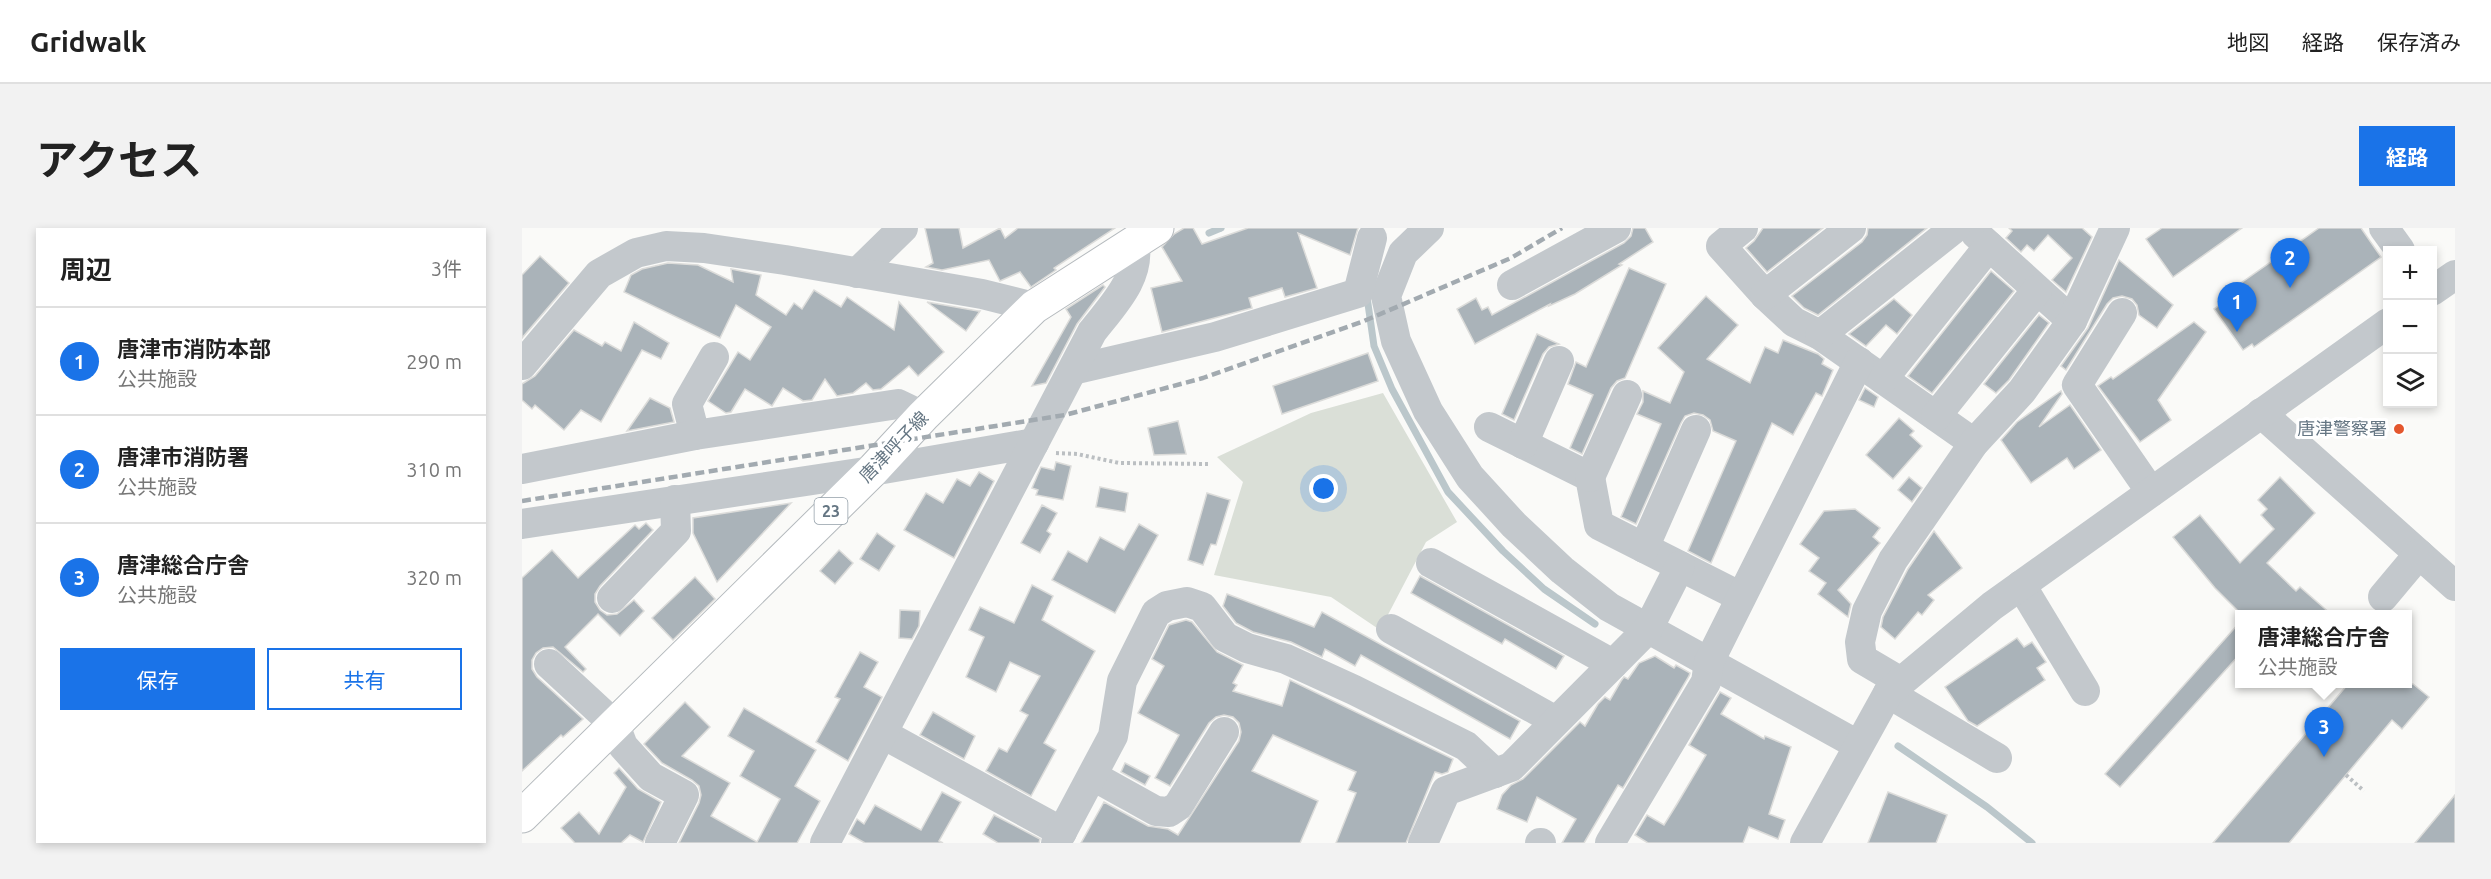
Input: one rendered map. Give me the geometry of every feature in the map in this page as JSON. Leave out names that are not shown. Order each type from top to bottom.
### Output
[{"type":"main road","name":"唐津呼子線","points":[[522,816],[1035,307],[1145,235]]},
{"type":"street","points":[[857,273],[903,228]]},
{"type":"street","points":[[1429,228],[1403,253],[1386,296],[1396,341],[1428,411],[1470,477],[1514,525],[1562,570],[1609,607],[1858,745]]},
{"type":"street","points":[[1512,285],[1616,228]]},
{"type":"street","points":[[1743,228],[1721,246],[1765,295],[1794,322],[1820,335],[1974,443]]},
{"type":"street","points":[[1765,295],[1851,228]]},
{"type":"street","points":[[1820,335],[1955,228]]},
{"type":"street","points":[[2384,228],[2397,246]]},
{"type":"street","points":[[1996,758],[1894,687],[1862,659],[1860,642],[1867,611],[1893,560],[1974,443],[2022,391],[2072,321],[2105,233]]},
{"type":"street","points":[[825,843],[1092,332],[1128,285],[1145,235]]},
{"type":"street","points":[[1883,379],[1979,237],[2072,321]]},
{"type":"street","points":[[522,365],[598,274],[636,253],[703,238],[857,273],[981,294],[1035,307]]},
{"type":"street","points":[[1073,370],[1215,337],[1358,293],[1372,238]]},
{"type":"street","points":[[2437,288],[2455,275]]},
{"type":"street","points":[[1936,416],[2037,290]]},
{"type":"street","points":[[2122,313],[2077,385],[2151,492]]},
{"type":"street","points":[[1804,843],[1858,745],[1894,687],[1992,606],[2383,327]]},
{"type":"street","points":[[695,435],[687,404],[714,357]]},
{"type":"street","points":[[1523,444],[1558,361]]},
{"type":"street","points":[[1610,843],[1706,682],[1708,662],[1859,362]]},
{"type":"street","points":[[1627,395],[1590,477],[1599,525],[1741,597]]},
{"type":"street","points":[[522,469],[695,435],[898,404],[923,416]]},
{"type":"street","points":[[2261,413],[2454,584]]},
{"type":"street","points":[[1489,428],[1590,477]]},
{"type":"street","points":[[1644,548],[1696,430]]},
{"type":"street","points":[[522,524],[872,471],[1034,443]]},
{"type":"street","points":[[612,598],[676,531],[675,500]]},
{"type":"street","points":[[2383,597],[2419,554]]},
{"type":"street","points":[[1431,563],[1613,664]]},
{"type":"street","points":[[1423,843],[1446,791],[1510,767],[1648,629],[1680,566]]},
{"type":"street","points":[[2021,585],[2085,691]]},
{"type":"street","points":[[883,734],[1059,838],[1113,736],[1122,681],[1156,613],[1167,606],[1187,602],[1202,608],[1225,637],[1247,648],[1286,659],[1335,681],[1466,746],[1495,772]]},
{"type":"street","points":[[1391,629],[1556,722]]},
{"type":"street","points":[[549,664],[615,725],[624,746],[651,777],[684,795],[660,843]]},
{"type":"street","points":[[1093,776],[1156,811],[1169,812],[1178,806],[1224,732]]},
{"type":"path","points":[[1034,443],[1036,453],[1077,454],[1119,463],[1210,464]]},
{"type":"path","points":[[2346,775],[2364,791]]},
{"type":"shaded area","points":[[1383,393],[1457,522],[1426,542],[1380,630],[1331,597],[1214,575],[1243,482],[1217,457],[1311,413]]},
{"type":"building","points":[[925,228],[959,228],[963,248],[1000,228],[1005,238],[1018,228],[1115,228],[1054,268],[1056,270],[1031,287],[1020,272],[1000,281],[989,260],[942,270],[926,267],[933,263]]},
{"type":"building","points":[[1184,228],[1193,228],[1202,244],[1248,228],[1358,228],[1350,255],[1298,233],[1317,288],[1285,297],[1282,288],[1249,298],[1252,308],[1162,332],[1151,288],[1182,281],[1162,247],[1174,234]]},
{"type":"building","points":[[1633,228],[1645,228],[1653,242],[1619,264],[1622,265],[1575,294],[1549,306],[1550,304],[1475,344],[1457,309],[1476,298],[1482,310],[1488,307],[1492,315],[1624,243],[1631,236]]},
{"type":"building","points":[[1763,228],[1823,228],[1767,272],[1746,248]]},
{"type":"building","points":[[1868,228],[1927,228],[1818,315],[1804,308],[1792,296],[1862,242],[1867,235]]},
{"type":"building","points":[[2009,228],[2082,228],[2092,237],[2066,292],[2052,280],[2072,258],[2048,235],[2034,251],[2027,245],[2021,252],[2006,238],[2012,231]]},
{"type":"building","points":[[2162,228],[2242,228],[2173,277],[2146,239]]},
{"type":"building","points":[[2319,228],[2361,228],[2381,257],[2254,347],[2252,344],[2243,350],[2214,309],[2224,302],[2221,297]]},
{"type":"building","points":[[540,256],[569,283],[522,338],[522,275]]},
{"type":"building","points":[[2119,260],[2173,305],[2157,328],[2139,315],[2137,305],[2132,299],[2122,296],[2113,298],[2066,370],[2061,366],[2088,328]]},
{"type":"building","points":[[668,263],[698,265],[733,282],[731,269],[761,275],[756,295],[786,315],[794,303],[802,309],[814,290],[841,307],[847,297],[894,330],[899,302],[944,352],[918,376],[909,366],[881,389],[873,390],[866,383],[853,393],[837,396],[825,379],[812,400],[803,401],[783,388],[772,406],[745,389],[731,412],[726,413],[708,401],[738,352],[750,360],[771,327],[736,305],[720,338],[624,292],[631,275],[642,269]]},
{"type":"building","points":[[1629,268],[1666,284],[1625,378],[1617,381],[1611,388],[1582,454],[1570,448],[1593,395],[1568,384],[1576,362],[1586,367]]},
{"type":"building","points":[[1991,271],[2014,291],[1932,393],[1908,376]]},
{"type":"building","points":[[1103,285],[1105,287],[1077,324],[1046,383],[1032,386],[1071,317],[1066,309]]},
{"type":"building","points":[[1706,296],[1738,325],[1707,359],[1750,383],[1765,347],[1778,353],[1783,340],[1818,354],[1824,359],[1822,364],[1833,370],[1822,396],[1816,393],[1793,435],[1772,423],[1711,563],[1688,551],[1736,441],[1713,431],[1710,420],[1703,415],[1694,413],[1685,416],[1636,524],[1621,517],[1661,424],[1637,414],[1643,402],[1643,391],[1670,403],[1684,372],[1658,348]]},
{"type":"building","points":[[1894,299],[1912,315],[1897,334],[1886,325],[1866,346],[1849,334]]},
{"type":"building","points":[[927,302],[978,311],[980,311],[966,331]]},
{"type":"building","points":[[2039,315],[2049,323],[2009,380],[1996,393],[1984,384]]},
{"type":"building","points":[[634,322],[669,343],[661,359],[642,350],[601,422],[581,410],[564,430],[535,405],[532,409],[522,400],[522,384],[535,376],[574,330],[602,346],[605,342],[621,351]]},
{"type":"building","points":[[2194,322],[2206,332],[2158,400],[2171,420],[2140,442],[2098,386],[2111,377],[2113,379]]},
{"type":"building","points":[[1537,334],[1559,344],[1549,347],[1543,354],[1514,420],[1502,414]]},
{"type":"building","points":[[1368,353],[1378,381],[1282,414],[1273,386]]},
{"type":"building","points":[[1865,388],[1878,397],[1874,407],[1859,400]]},
{"type":"building","points":[[2061,391],[2062,394],[2039,427],[2070,405],[2101,450],[2074,469],[2067,458],[2031,483],[2001,440],[2017,422]]},
{"type":"building","points":[[650,398],[670,408],[674,422],[627,431]]},
{"type":"building","points":[[1899,418],[1914,431],[1910,435],[1922,446],[1893,479],[1866,455]]},
{"type":"building","points":[[1178,421],[1186,454],[1154,455],[1148,428]]},
{"type":"building","points":[[1056,462],[1071,466],[1063,500],[1036,495],[1038,490],[1032,488],[1041,467],[1054,470]]},
{"type":"building","points":[[979,472],[994,481],[954,558],[904,530],[926,493],[943,503],[957,479],[970,486]]},
{"type":"building","points":[[1909,477],[1922,488],[1912,502],[1898,490]]},
{"type":"building","points":[[2280,477],[2315,513],[2267,563],[2296,591],[2300,587],[2326,610],[2237,610],[2215,588],[2173,537],[2200,515],[2240,563],[2274,529],[2261,515],[2267,509],[2258,500]]},
{"type":"building","points":[[1100,487],[1128,493],[1125,512],[1096,507]]},
{"type":"building","points":[[1207,493],[1230,500],[1216,545],[1211,544],[1203,565],[1188,560]]},
{"type":"building","points":[[791,503],[717,582],[693,533],[693,518]]},
{"type":"building","points":[[1042,505],[1057,513],[1047,531],[1051,534],[1040,553],[1021,543]]},
{"type":"building","points":[[1855,509],[1880,528],[1873,537],[1880,543],[1838,590],[1851,604],[1848,617],[1818,594],[1826,583],[1809,571],[1819,558],[1800,544],[1824,511]]},
{"type":"building","points":[[646,523],[653,530],[595,594],[595,602],[607,615],[617,614],[634,600],[644,611],[620,636],[598,614],[565,647],[586,669],[583,672],[553,647],[543,648],[532,660],[532,669],[537,677],[583,719],[563,737],[561,735],[522,771],[522,578],[552,550],[578,578],[635,525],[639,529]]},
{"type":"building","points":[[1139,524],[1158,535],[1115,613],[1052,580],[1068,551],[1087,562],[1100,537],[1124,550]]},
{"type":"building","points":[[1934,531],[1962,568],[1928,595],[1934,600],[1922,615],[1918,612],[1895,639],[1881,627],[1883,617],[1908,569]]},
{"type":"building","points":[[877,533],[895,546],[879,571],[860,559]]},
{"type":"building","points":[[839,550],[853,563],[835,584],[820,571]]},
{"type":"building","points":[[1420,576],[1564,656],[1556,669],[1505,639],[1502,644],[1411,593]]},
{"type":"building","points":[[695,577],[715,599],[673,640],[652,618]]},
{"type":"building","points":[[1032,585],[1053,596],[1042,620],[1095,651],[1044,743],[1056,750],[1031,796],[986,771],[999,748],[1007,752],[1028,715],[1020,711],[1040,676],[1010,662],[996,692],[966,677],[984,637],[969,630],[980,607],[1014,623]]},
{"type":"building","points":[[1227,594],[1314,627],[1322,612],[1520,721],[1510,739],[1361,655],[1355,666],[1325,649],[1322,657],[1291,642],[1253,632],[1236,623],[1223,606]]},
{"type":"building","points":[[900,610],[920,611],[919,626],[912,639],[899,638]]},
{"type":"building","points":[[1186,620],[1192,622],[1217,652],[1243,665],[1233,683],[1237,685],[1233,691],[1282,706],[1290,680],[1453,759],[1448,772],[1442,774],[1435,772],[1406,843],[1336,843],[1356,793],[1348,790],[1356,772],[1273,735],[1252,771],[1318,801],[1300,843],[1081,843],[1104,802],[1148,826],[1168,829],[1178,835],[1239,741],[1241,732],[1239,723],[1233,717],[1224,715],[1216,717],[1209,723],[1170,786],[1155,778],[1179,735],[1138,713],[1164,666],[1152,659],[1169,625]]},
{"type":"building","points":[[2235,628],[2235,660],[2120,787],[2105,774]]},
{"type":"building","points":[[2017,638],[2024,647],[2032,642],[2046,662],[2037,668],[2045,680],[1977,726],[1968,721],[1945,687]]},
{"type":"building","points":[[860,652],[878,662],[864,687],[882,697],[848,761],[816,742],[840,699],[835,697]]},
{"type":"building","points":[[1655,656],[1674,668],[1676,665],[1690,673],[1689,676],[1623,788],[1618,785],[1584,843],[1562,843],[1576,819],[1537,797],[1527,822],[1497,809],[1502,795],[1511,785],[1523,779],[1580,722],[1585,726],[1598,704],[1605,697],[1610,700],[1624,677],[1628,679],[1639,663]]},
{"type":"building","points":[[2413,684],[2429,697],[2402,729],[2392,720],[2289,843],[2213,843],[2345,688],[2412,688]]},
{"type":"building","points":[[1720,692],[1731,698],[1721,714],[1764,739],[1765,736],[1791,747],[1769,814],[1785,820],[1778,839],[1749,827],[1743,843],[1648,843],[1635,835],[1647,815],[1664,825],[1677,804],[1706,755],[1689,745]]},
{"type":"building","points":[[685,702],[710,727],[682,756],[730,783],[711,816],[757,842],[780,799],[740,776],[754,751],[728,736],[744,708],[816,750],[795,786],[820,801],[797,843],[679,843],[699,803],[701,795],[699,786],[662,763],[644,744]]},
{"type":"building","points":[[933,712],[975,736],[964,759],[920,735]]},
{"type":"building","points":[[1125,763],[1150,776],[1145,785],[1121,772]]},
{"type":"building","points":[[619,768],[638,789],[661,802],[643,842],[630,835],[621,843],[575,843],[561,828],[579,812],[599,834],[626,787],[614,773]]},
{"type":"building","points":[[942,792],[961,802],[939,841],[943,843],[865,843],[849,834],[857,819],[864,824],[875,805],[921,830]]},
{"type":"building","points":[[1888,792],[1947,815],[1936,843],[1868,843]]},
{"type":"building","points":[[2455,795],[2455,843],[2415,843]]},
{"type":"building","points":[[994,815],[1040,839],[1039,843],[998,843],[983,834]]},
{"type":"waterway","points":[[1209,233],[1221,228]]},
{"type":"waterway","points":[[1367,297],[1374,346],[1392,389],[1448,492],[1503,551],[1544,589],[1595,624]]},
{"type":"waterway","points":[[1898,746],[1987,807],[2032,843]]},
{"type":"railway","points":[[522,501],[1065,415],[1203,378],[1364,321],[1511,258],[1562,228]]},
{"type":"place","name":"唐津市消防署","points":[[2290,288]]},
{"type":"place","name":"唐津市消防本部","points":[[2237,332]]},
{"type":"place","name":"唐津警察署","points":[[2399,429]]},
{"type":"place","name":"唐津総合庁舎","points":[[2324,757]]}]
